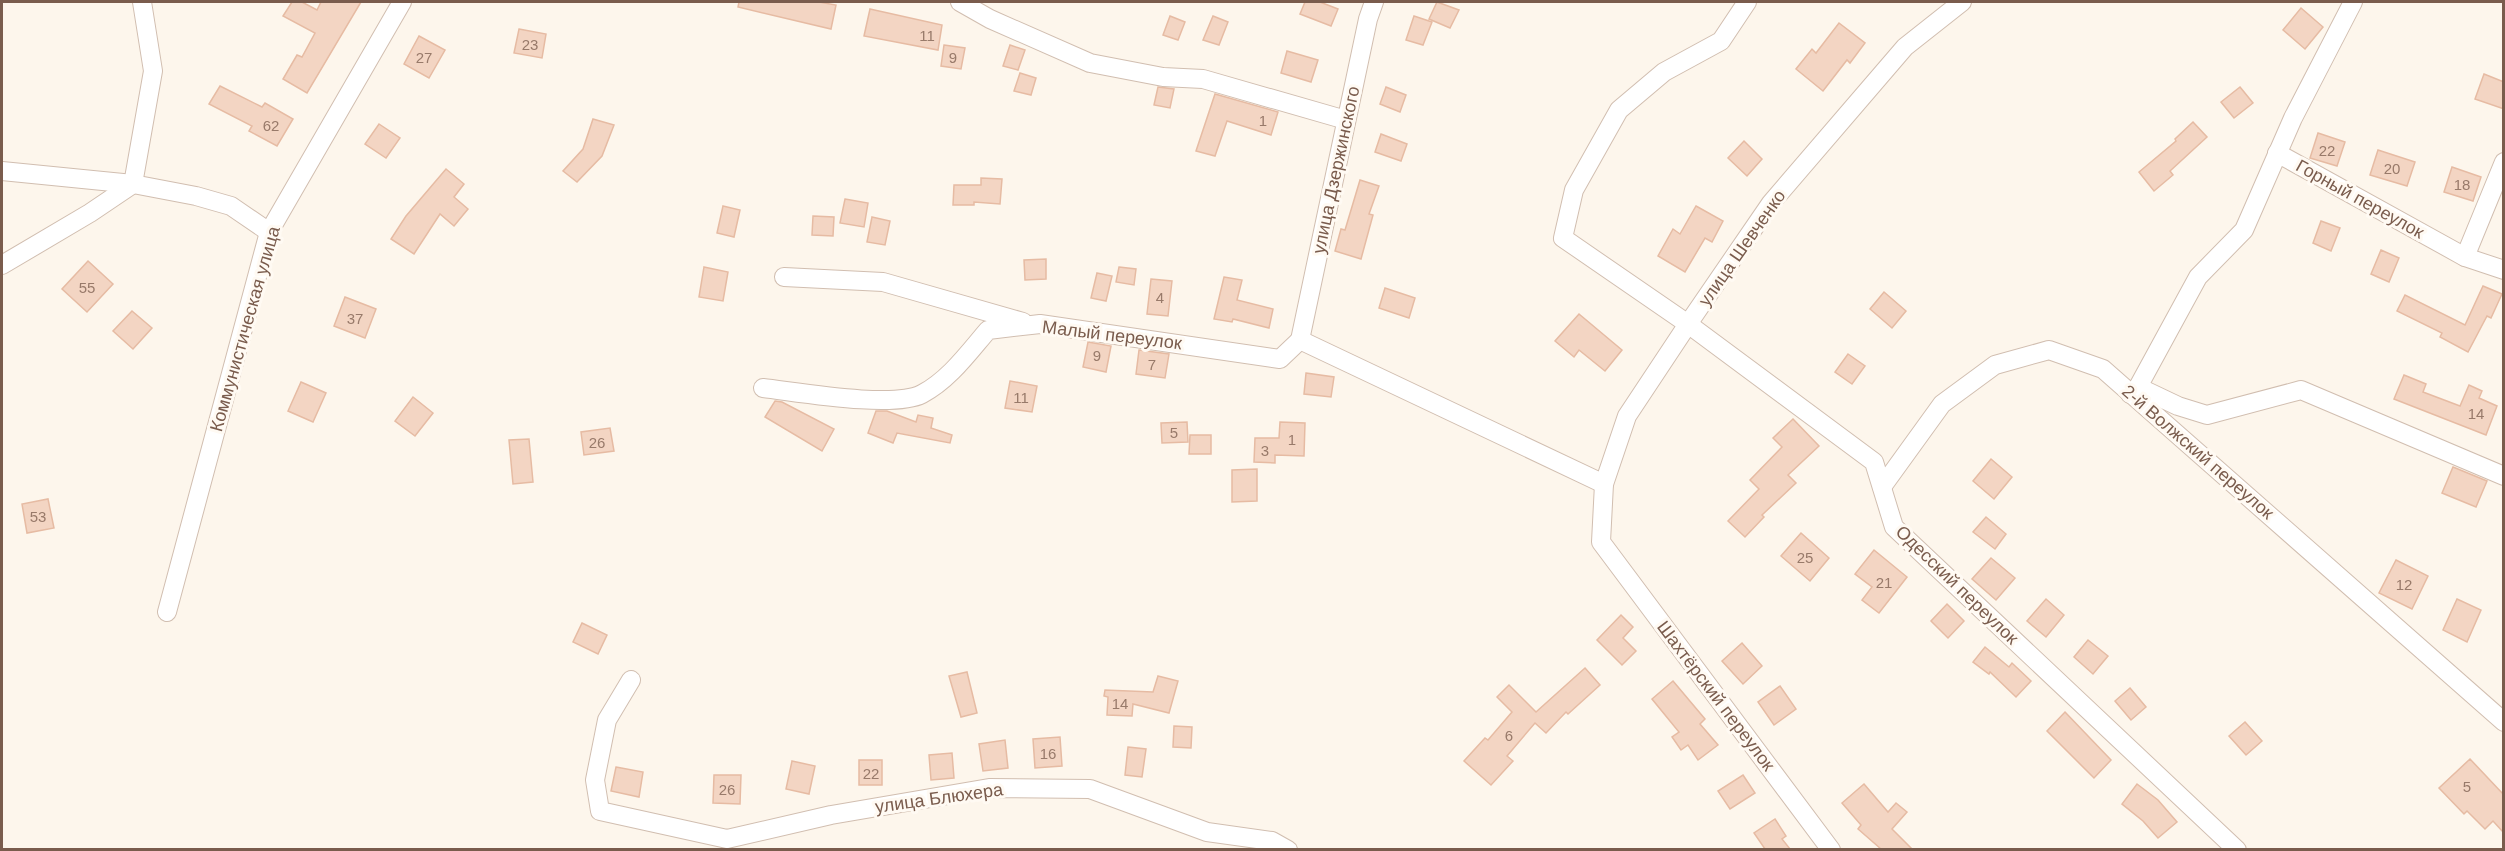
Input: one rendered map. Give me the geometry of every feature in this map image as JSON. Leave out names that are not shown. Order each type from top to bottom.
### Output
[{"type":"street","points":[[2,265],[90,213],[133,184],[153,71],[142,2]]},
{"type":"street","name":"Коммунистическая улица","points":[[167,612],[269,232],[402,2]]},
{"type":"street","points":[[960,2],[990,20],[1090,63],[1163,77],[1203,79],[1346,120]]},
{"type":"street","name":"улица Дзержинского","points":[[1300,340],[1368,19],[1374,2]]},
{"type":"street","name":"Одесский переулок","points":[[1747,2],[1721,41],[1664,72],[1619,110],[1574,190],[1563,238],[1688,324],[1874,462],[1894,527],[2237,849]]},
{"type":"street","name":"улица Шевченко","points":[[1601,542],[1604,484],[1627,416],[1688,324],[1771,203],[1905,47],[1962,2]]},
{"type":"street","name":"Горный переулок","points":[[2353,2],[2277,153],[2465,257],[2504,270]]},
{"type":"street","points":[[2277,153],[2244,230],[2198,278],[2134,390],[2207,415],[2301,390],[2504,476]]},
{"type":"street","points":[[2465,257],[2504,162]]},
{"type":"street","points":[[2,171],[133,184],[231,206],[269,232]]},
{"type":"street","points":[[784,277],[883,282],[1034,325]]},
{"type":"street","name":"Малый переулок","points":[[763,388],[826,396],[894,399],[922,394],[957,366],[988,330],[1034,325],[1280,359],[1300,340]]},
{"type":"street","points":[[1300,340],[1604,484]]},
{"type":"street","name":"2-й Волжский переулок","points":[[1882,487],[1942,404],[1995,365],[2049,351],[2103,369],[2134,390],[2504,722]]},
{"type":"street","name":"Шахтёрский переулок","points":[[1601,542],[1831,849]]},
{"type":"street","name":"улица Блюхера","points":[[631,680],[607,720],[595,780],[600,811],[665,823],[727,839],[831,815],[989,788],[1090,789],[1207,832],[1272,841],[1288,849]]},
{"type":"building","points":[[292,2],[302,2],[317,10],[321,2],[361,2],[307,93],[283,79],[297,55],[302,57],[315,33],[283,16]]},
{"type":"building","points":[[739,2],[819,2],[836,5],[831,29],[738,7]]},
{"type":"building","points":[[1305,2],[1320,2],[1338,9],[1331,26],[1300,14]]},
{"type":"building","points":[[1437,2],[1459,10],[1450,28],[1429,19]]},
{"type":"building","points":[[2301,8],[2323,27],[2305,49],[2283,30]]},
{"type":"building","points":[[870,9],[942,25],[938,50],[864,36]]},
{"type":"building","points":[[1170,16],[1185,22],[1178,40],[1163,35]]},
{"type":"building","points":[[1213,16],[1228,22],[1219,45],[1203,40]]},
{"type":"building","points":[[1414,16],[1432,22],[1423,45],[1406,40]]},
{"type":"building","points":[[1839,23],[1865,43],[1850,63],[1847,60],[1823,91],[1796,69],[1812,49],[1816,53]]},
{"type":"building","points":[[519,29],[546,34],[542,58],[514,53]]},
{"type":"building","points":[[419,36],[445,50],[429,78],[404,64]]},
{"type":"building","points":[[944,45],[965,48],[961,69],[941,66]]},
{"type":"building","points":[[1010,45],[1025,50],[1018,70],[1003,66]]},
{"type":"building","points":[[1287,51],[1318,60],[1311,82],[1281,73]]},
{"type":"building","points":[[1020,73],[1036,78],[1031,95],[1014,91]]},
{"type":"building","points":[[2484,74],[2504,82],[2504,109],[2475,99]]},
{"type":"building","points":[[220,86],[262,107],[265,103],[293,119],[277,146],[249,131],[252,126],[209,104]]},
{"type":"building","points":[[1158,87],[1174,89],[1170,108],[1154,105]]},
{"type":"building","points":[[1386,87],[1406,95],[1400,112],[1380,104]]},
{"type":"building","points":[[2240,87],[2253,103],[2234,118],[2221,102]]},
{"type":"building","points":[[1215,94],[1278,112],[1271,135],[1227,121],[1215,156],[1196,151]]},
{"type":"building","points":[[593,119],[614,125],[602,156],[577,182],[563,171],[583,149]]},
{"type":"building","points":[[2193,122],[2207,137],[2170,171],[2173,175],[2154,191],[2139,172],[2176,141],[2175,139]]},
{"type":"building","points":[[379,124],[400,138],[386,158],[365,144]]},
{"type":"building","points":[[2318,133],[2345,142],[2337,166],[2310,158]]},
{"type":"building","points":[[1381,134],[1407,144],[1401,161],[1375,152]]},
{"type":"building","points":[[1744,141],[1762,159],[1747,176],[1728,158]]},
{"type":"building","points":[[2378,150],[2415,162],[2407,186],[2370,175]]},
{"type":"building","points":[[2452,167],[2481,177],[2473,201],[2444,192]]},
{"type":"building","points":[[446,169],[464,184],[454,197],[468,209],[454,226],[440,214],[414,254],[391,239],[406,216]]},
{"type":"building","points":[[981,178],[1002,179],[1000,204],[974,202],[974,205],[953,205],[954,185],[981,185]]},
{"type":"building","points":[[1360,180],[1379,186],[1369,214],[1373,215],[1361,259],[1335,251],[1341,229],[1345,230]]},
{"type":"building","points":[[845,199],[868,203],[864,227],[840,223]]},
{"type":"building","points":[[723,206],[740,210],[734,237],[717,233]]},
{"type":"building","points":[[1696,206],[1723,221],[1712,242],[1705,238],[1685,272],[1658,256],[1673,229],[1680,234]]},
{"type":"building","points":[[813,216],[834,217],[833,236],[812,235]]},
{"type":"building","points":[[872,217],[890,221],[885,245],[867,242]]},
{"type":"building","points":[[2321,221],[2340,228],[2331,251],[2313,243]]},
{"type":"building","points":[[2381,250],[2399,258],[2389,282],[2371,274]]},
{"type":"building","points":[[1046,259],[1046,279],[1025,280],[1024,260]]},
{"type":"building","points":[[88,261],[113,284],[87,312],[62,289]]},
{"type":"building","points":[[704,267],[728,272],[723,301],[699,297]]},
{"type":"building","points":[[1119,267],[1136,269],[1134,285],[1116,282]]},
{"type":"building","points":[[1097,273],[1112,276],[1106,301],[1091,298]]},
{"type":"building","points":[[1224,277],[1242,280],[1237,300],[1273,309],[1269,328],[1233,319],[1232,322],[1214,319]]},
{"type":"building","points":[[1151,279],[1172,281],[1168,316],[1147,314]]},
{"type":"building","points":[[2483,286],[2502,294],[2491,318],[2487,316],[2468,352],[2440,337],[2442,333],[2397,311],[2405,295],[2465,325]]},
{"type":"building","points":[[1385,288],[1415,298],[1409,318],[1379,308]]},
{"type":"building","points":[[1884,292],[1906,311],[1892,328],[1870,309]]},
{"type":"building","points":[[345,297],[376,309],[365,338],[334,326]]},
{"type":"building","points":[[132,311],[152,328],[133,349],[113,331]]},
{"type":"building","points":[[1579,314],[1622,350],[1605,371],[1579,350],[1574,357],[1555,341]]},
{"type":"building","points":[[1088,342],[1111,346],[1106,372],[1083,367]]},
{"type":"building","points":[[1139,350],[1169,354],[1165,378],[1136,374]]},
{"type":"building","points":[[1848,354],[1865,366],[1852,384],[1835,372]]},
{"type":"building","points":[[1306,373],[1334,377],[1331,397],[1304,394]]},
{"type":"building","points":[[2404,375],[2426,384],[2423,392],[2460,406],[2469,385],[2482,391],[2479,398],[2497,406],[2486,435],[2394,399]]},
{"type":"building","points":[[1010,381],[1037,386],[1032,412],[1005,408]]},
{"type":"building","points":[[301,382],[326,393],[313,422],[288,411]]},
{"type":"building","points":[[413,397],[433,413],[415,436],[395,421]]},
{"type":"building","points":[[775,401],[782,402],[834,429],[822,451],[765,417]]},
{"type":"building","points":[[876,411],[887,411],[916,422],[918,415],[933,418],[931,428],[952,435],[950,443],[897,433],[893,443],[868,433]]},
{"type":"building","points":[[1793,419],[1819,446],[1788,475],[1796,483],[1762,515],[1764,517],[1745,537],[1728,521],[1759,489],[1750,480],[1782,447],[1773,438]]},
{"type":"building","points":[[1187,422],[1188,442],[1162,443],[1161,423]]},
{"type":"building","points":[[1280,422],[1305,423],[1304,456],[1275,455],[1275,463],[1254,462],[1255,438],[1279,438]]},
{"type":"building","points":[[610,428],[614,451],[584,455],[581,432]]},
{"type":"building","points":[[1190,435],[1211,435],[1211,454],[1189,454]]},
{"type":"building","points":[[529,439],[533,482],[513,484],[509,440]]},
{"type":"building","points":[[1991,459],[2012,477],[1994,499],[1973,481]]},
{"type":"building","points":[[2453,467],[2487,481],[2476,507],[2442,493]]},
{"type":"building","points":[[1257,469],[1257,501],[1232,502],[1232,470]]},
{"type":"building","points":[[48,499],[54,528],[27,533],[22,504]]},
{"type":"building","points":[[1986,517],[2006,534],[1995,549],[1973,532]]},
{"type":"building","points":[[1801,533],[1829,558],[1810,581],[1781,556]]},
{"type":"building","points":[[1874,550],[1907,577],[1879,613],[1862,600],[1872,587],[1855,574]]},
{"type":"building","points":[[1991,558],[2015,578],[1996,600],[1972,579]]},
{"type":"building","points":[[2396,560],[2428,576],[2412,609],[2379,593]]},
{"type":"building","points":[[2046,599],[2064,615],[2046,637],[2027,621]]},
{"type":"building","points":[[2457,599],[2481,610],[2467,642],[2443,630]]},
{"type":"building","points":[[1947,604],[1964,621],[1948,638],[1931,621]]},
{"type":"building","points":[[1621,615],[1633,627],[1623,638],[1636,651],[1622,665],[1597,640]]},
{"type":"building","points":[[582,623],[607,635],[598,654],[573,642]]},
{"type":"building","points":[[2088,640],[2108,656],[2093,674],[2074,657]]},
{"type":"building","points":[[1742,643],[1762,666],[1743,684],[1722,661]]},
{"type":"building","points":[[1985,647],[2009,667],[2012,663],[2031,681],[2016,697],[1990,672],[1989,674],[1973,662]]},
{"type":"building","points":[[1585,668],[1600,685],[1568,714],[1566,712],[1546,733],[1535,723],[1507,756],[1513,761],[1491,785],[1464,761],[1485,738],[1488,740],[1512,712],[1497,697],[1509,685],[1536,712]]},
{"type":"building","points":[[967,672],[977,713],[961,717],[949,676]]},
{"type":"building","points":[[1158,676],[1178,681],[1169,713],[1133,704],[1132,716],[1107,715],[1108,697],[1104,696],[1105,690],[1153,692]]},
{"type":"building","points":[[1673,681],[1705,719],[1700,724],[1718,745],[1698,760],[1688,745],[1681,750],[1672,737],[1679,732],[1652,699]]},
{"type":"building","points":[[1780,686],[1796,709],[1774,725],[1758,702]]},
{"type":"building","points":[[2130,688],[2146,707],[2131,720],[2115,701]]},
{"type":"building","points":[[2065,712],[2111,760],[2094,778],[2047,731]]},
{"type":"building","points":[[2245,722],[2262,741],[2246,755],[2229,736]]},
{"type":"building","points":[[1174,726],[1192,727],[1191,748],[1173,747]]},
{"type":"building","points":[[1060,737],[1062,766],[1035,768],[1033,739]]},
{"type":"building","points":[[1005,740],[1008,768],[983,771],[979,744]]},
{"type":"building","points":[[1128,747],[1146,749],[1142,777],[1125,775]]},
{"type":"building","points":[[952,753],[954,778],[931,780],[929,755]]},
{"type":"building","points":[[2470,759],[2504,795],[2504,833],[2493,821],[2485,829],[2467,811],[2464,814],[2439,788]]},
{"type":"building","points":[[859,760],[882,760],[882,785],[859,785]]},
{"type":"building","points":[[792,761],[815,766],[809,794],[786,789]]},
{"type":"building","points":[[616,767],[643,772],[639,797],[611,791]]},
{"type":"building","points":[[714,775],[741,775],[740,804],[713,803]]},
{"type":"building","points":[[1743,775],[1755,793],[1730,809],[1718,791]]},
{"type":"building","points":[[1864,784],[1888,812],[1896,803],[1907,812],[1892,829],[1912,849],[1881,849],[1858,829],[1861,825],[1842,803]]},
{"type":"building","points":[[2137,784],[2158,800],[2177,822],[2158,838],[2143,821],[2122,804]]},
{"type":"building","points":[[1775,819],[1786,836],[1782,839],[1790,849],[1765,849],[1754,833]]}]
